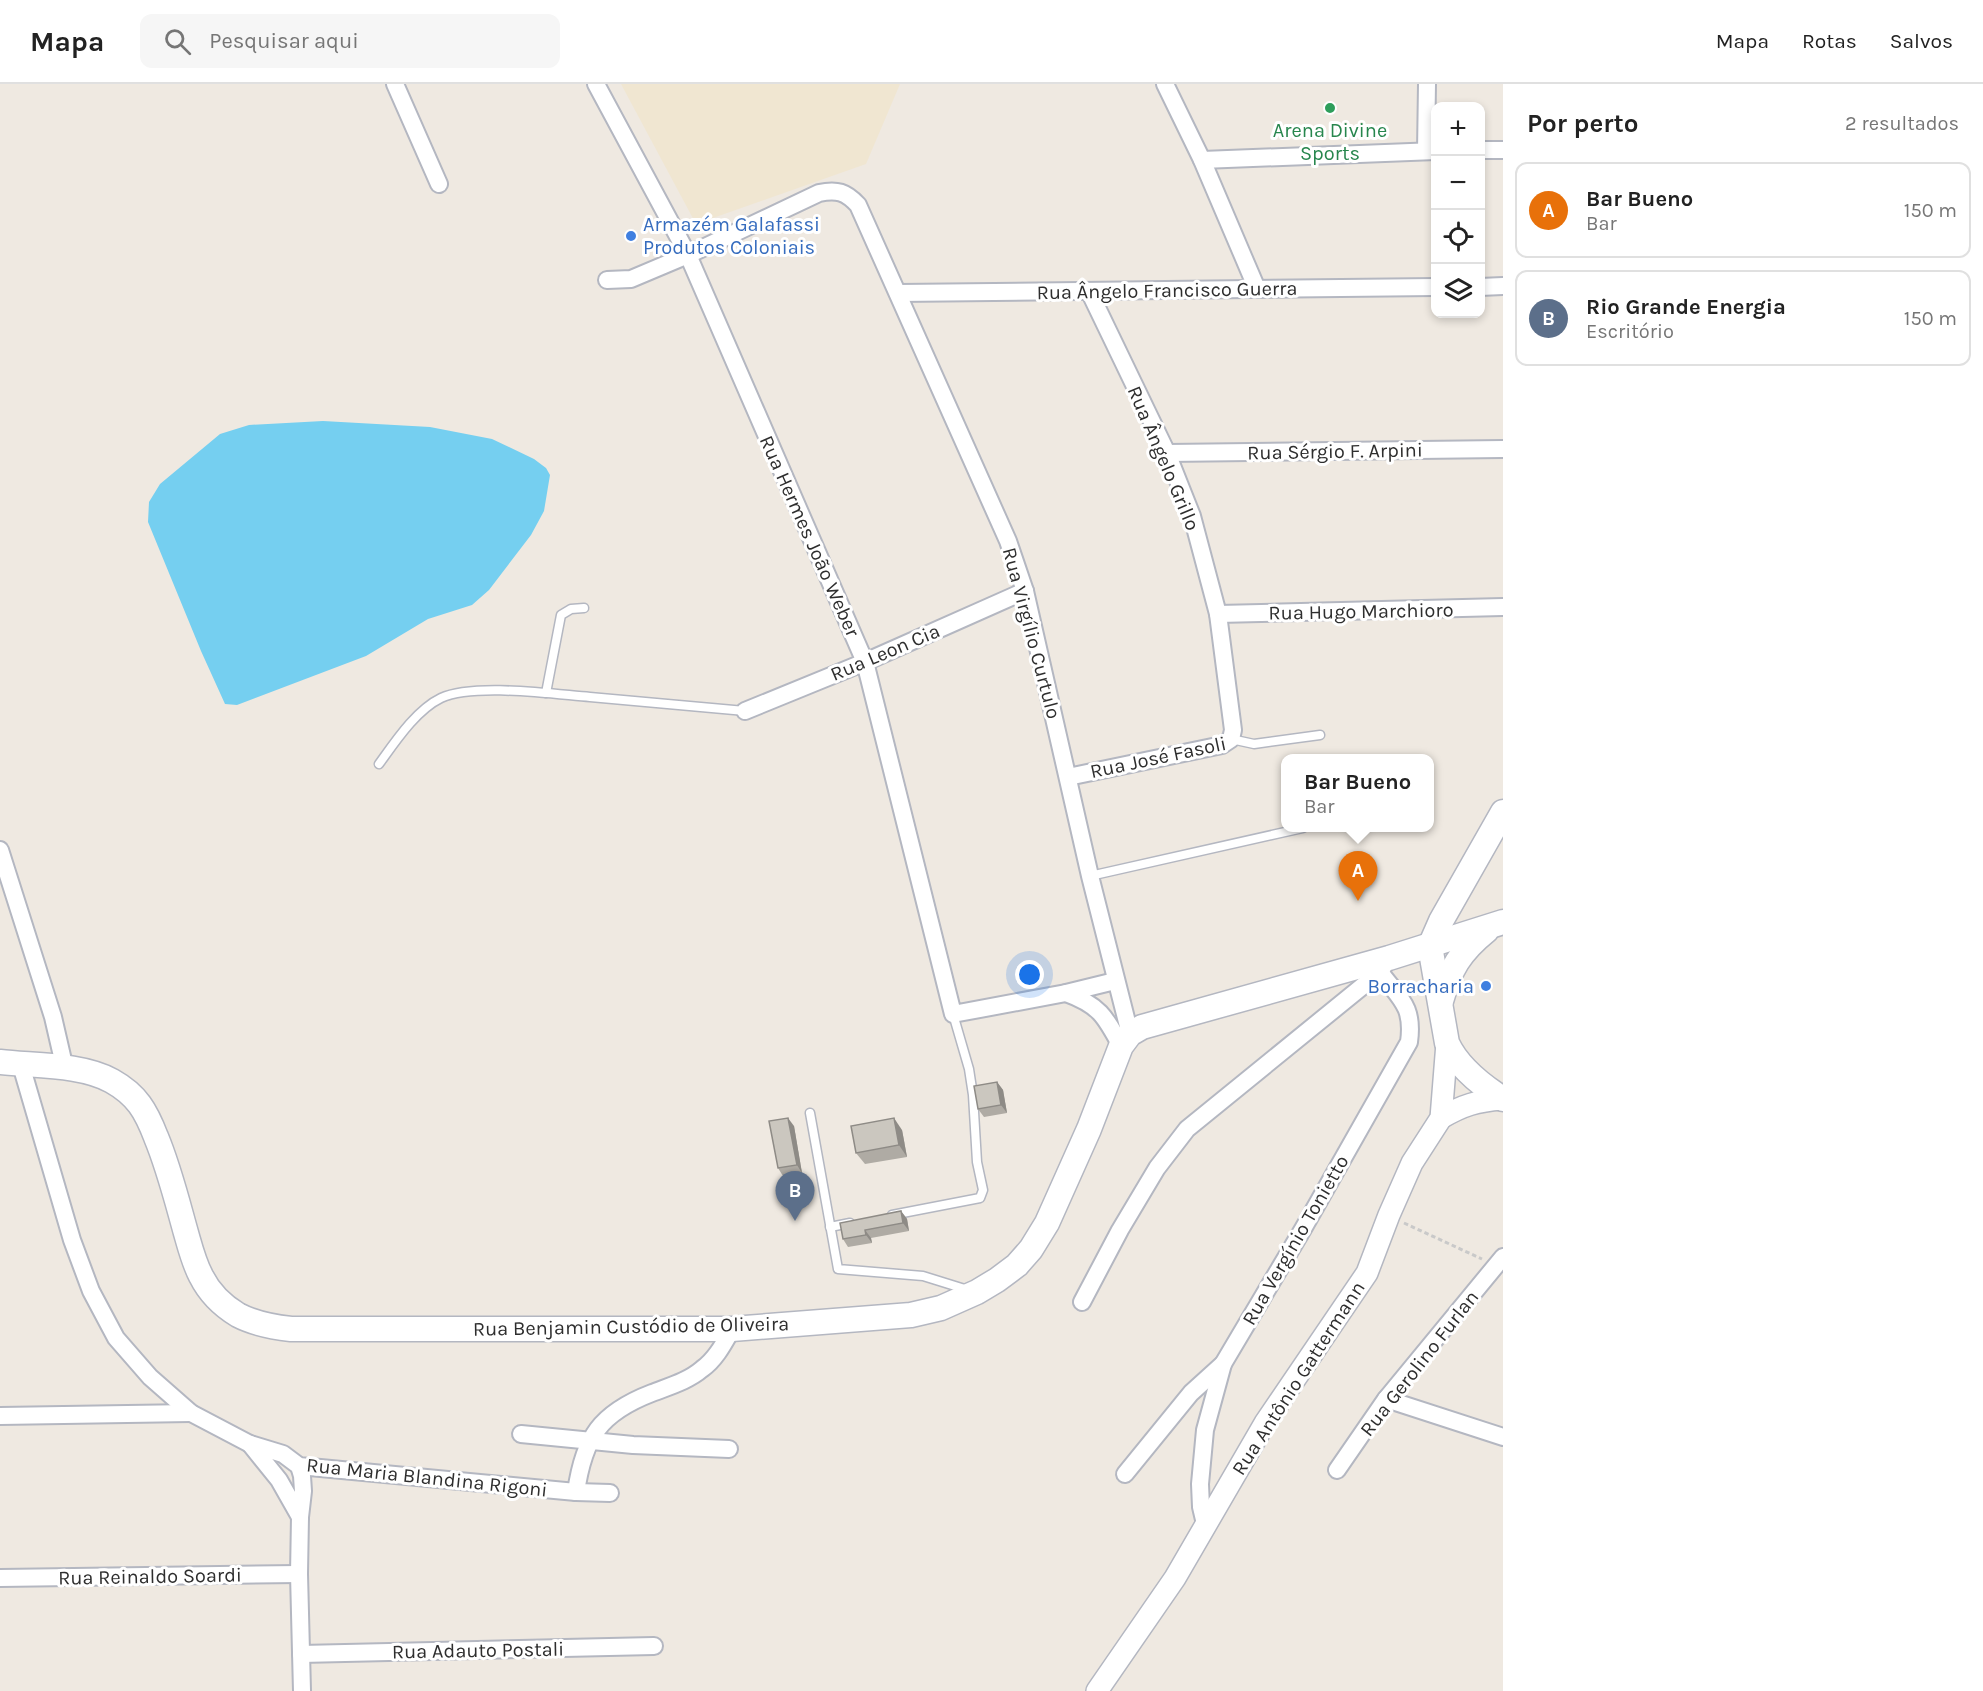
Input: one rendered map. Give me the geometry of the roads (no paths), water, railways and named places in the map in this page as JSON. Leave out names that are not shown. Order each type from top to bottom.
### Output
[{"type":"main road","points":[[1502,1099],[1466,1071],[1452,1054],[1447,1043],[1430,946],[1441,921],[1503,812]]},
{"type":"main road","points":[[1125,1040],[1142,1027],[1384,965],[1430,946],[1498,924]]},
{"type":"main road","points":[[1440,1003],[1448,977],[1457,961],[1470,944],[1498,924]]},
{"type":"main road","points":[[1384,965],[1421,973],[1440,1003]]},
{"type":"main road","name":"Rua Benjamin Custódio de Oliveira","points":[[11,1064],[87,1072],[111,1080],[135,1097],[147,1115],[162,1150],[201,1277],[211,1292],[225,1306],[251,1321],[291,1329],[732,1329],[911,1315],[941,1308],[977,1292],[1017,1264],[1031,1249],[1047,1223],[1125,1040]]},
{"type":"street","points":[[394,84],[439,184]]},
{"type":"street","name":"Rua Hermes João Weber","points":[[596,84],[688,255],[865,662],[953,1014]]},
{"type":"street","points":[[1165,84],[1202,159],[1257,289]]},
{"type":"street","points":[[1202,159],[1431,151],[1427,84]]},
{"type":"street","points":[[1485,150],[1503,150]]},
{"type":"street","name":"Rua Virgílio Curtulo","points":[[688,255],[819,193],[842,191],[858,205],[1008,541],[1024,591],[1115,981],[1125,1040]]},
{"type":"street","points":[[607,280],[631,279],[688,255]]},
{"type":"street","points":[[1485,287],[1503,286]]},
{"type":"street","name":"Rua Ângelo Francisco Guerra","points":[[898,292],[1431,287]]},
{"type":"street","name":"Rua Ângelo Grillo","points":[[1089,291],[1167,453],[1192,516],[1218,614],[1232,720],[1231,740]]},
{"type":"street","name":"Rua Sérgio F. Arpini","points":[[1167,453],[1503,449]]},
{"type":"street","name":"Rua Leon Cia","points":[[745,711],[865,662],[1024,591]]},
{"type":"street","name":"Rua Hugo Marchioro","points":[[1218,614],[1503,608]]},
{"type":"street","name":"Rua José Fasoli","points":[[1068,777],[1222,745],[1231,740]]},
{"type":"street","points":[[0,850],[68,1069]]},
{"type":"street","points":[[1082,1302],[1120,1230],[1157,1168],[1187,1129],[1384,965]]},
{"type":"street","name":"Rua Vergínio Tonietto","points":[[1205,1524],[1201,1508],[1200,1484],[1204,1441],[1223,1364],[1409,1042],[1411,1024],[1406,1005],[1384,965]]},
{"type":"street","points":[[953,1014],[1066,993],[1115,981]]},
{"type":"street","points":[[1066,993],[1088,1001],[1125,1040]]},
{"type":"street","name":"Rua Antônio Gattermann","points":[[1097,1691],[1175,1578],[1265,1424],[1367,1273],[1412,1163],[1441,1118],[1447,1043]]},
{"type":"street","name":"Rua Maria Blandina Rigoni","points":[[11,1064],[91,1292],[116,1338],[150,1377],[191,1413],[250,1444],[284,1454],[299,1466],[576,1492],[610,1493]]},
{"type":"street","points":[[1441,1118],[1461,1106],[1481,1100],[1502,1099]]},
{"type":"street","name":"Rua Gerolino Furlan","points":[[1337,1470],[1386,1399],[1501,1264]]},
{"type":"street","points":[[576,1492],[589,1441],[597,1428],[610,1415],[629,1402],[686,1380],[701,1370],[712,1361],[732,1329]]},
{"type":"street","points":[[1125,1474],[1174,1412],[1223,1364]]},
{"type":"street","points":[[1386,1399],[1503,1437]]},
{"type":"street","points":[[0,1416],[191,1413]]},
{"type":"street","points":[[521,1434],[633,1445],[729,1449]]},
{"type":"street","name":"Rua Maria Blandina Rigoni","points":[[250,1444],[279,1480],[300,1517]]},
{"type":"street","points":[[299,1466],[303,1491],[299,1574],[302,1691]]},
{"type":"street","name":"Rua Reinaldo Soardi","points":[[0,1578],[299,1574]]},
{"type":"street","name":"Rua Adauto Postali","points":[[301,1654],[654,1646]]},
{"type":"lane","points":[[546,693],[561,615],[571,609],[584,608]]},
{"type":"lane","points":[[379,764],[406,726],[438,700],[452,694],[469,691],[546,693],[745,711]]},
{"type":"lane","name":"Rua José Fasoli","points":[[1231,740],[1254,744],[1320,735]]},
{"type":"lane","points":[[1089,876],[1285,832]]},
{"type":"lane","points":[[887,1216],[980,1198],[983,1190],[977,1162],[969,1069],[953,1014]]},
{"type":"lane","points":[[810,1113],[838,1269],[923,1276],[977,1292]]},
{"type":"lane","points":[[830,1227],[864,1221]]},
{"type":"water","points":[[323,421],[430,427],[492,439],[534,459],[546,468],[550,475],[544,511],[531,535],[489,590],[472,605],[428,619],[366,656],[237,705],[225,704],[148,522],[149,502],[160,484],[220,434],[249,425]]},
{"type":"place","name":"Arena Divine Sports","points":[[1330,108]]},
{"type":"place","name":"Armazém Galafassi Produtos Coloniais","points":[[631,236]]},
{"type":"place","name":"Bar Bueno","points":[[1358,901]]},
{"type":"place","name":"Borracharia","points":[[1486,986]]},
{"type":"place","name":"Rio Grande Energia","points":[[795,1221]]}]
